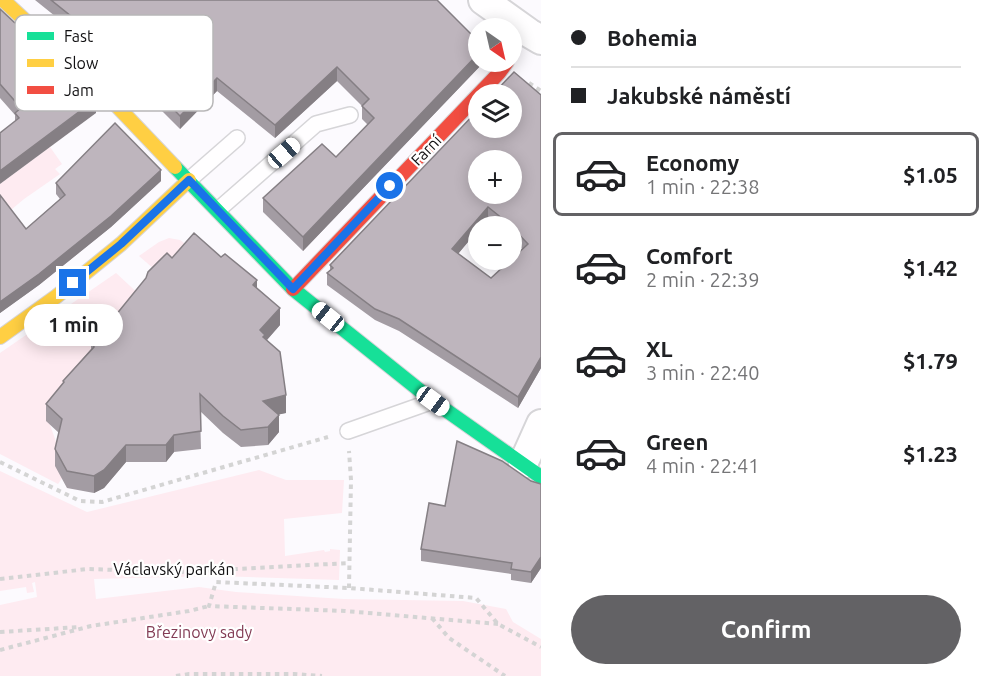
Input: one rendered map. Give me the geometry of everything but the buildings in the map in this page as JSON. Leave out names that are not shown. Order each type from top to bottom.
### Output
[{"type":"street","points":[[3,0],[19,15]]},
{"type":"street","points":[[483,0],[537,31],[522,46]]},
{"type":"street","name":"Farní","points":[[293,289],[500,72]]},
{"type":"street","points":[[122,111],[293,289],[433,401],[534,472],[541,424]]},
{"type":"street","points":[[0,337],[57,296],[121,244],[189,180]]},
{"type":"lane","points":[[218,210],[316,124],[350,115]]},
{"type":"lane","points":[[189,180],[237,138]]},
{"type":"lane","points":[[348,431],[433,401]]},
{"type":"path","points":[[0,462],[80,501],[102,502],[348,431],[351,480],[349,588]]},
{"type":"path","name":"Václavský parkán","points":[[0,579],[88,568],[179,572],[349,563]]},
{"type":"path","points":[[209,606],[216,582],[349,588],[476,598],[498,624]]},
{"type":"path","points":[[0,632],[91,626],[209,606],[345,611],[498,624],[541,646]]},
{"type":"path","points":[[431,617],[449,638],[505,676]]},
{"type":"path","points":[[0,650],[91,626]]},
{"type":"path","points":[[176,676],[189,674],[322,676]]},
{"type":"green space","points":[[50,147],[62,164],[55,169],[60,174],[6,214],[0,206],[0,184]]},
{"type":"green space","points":[[169,238],[180,240],[194,250],[162,276],[139,256]]},
{"type":"green space","points":[[116,273],[143,298],[49,422],[59,450],[62,478],[58,484],[0,454],[0,353]]},
{"type":"green space","name":"Březinovy sady","points":[[259,470],[286,480],[344,480],[342,513],[284,519],[285,556],[324,550],[325,552],[330,549],[340,550],[339,580],[214,576],[94,579],[96,599],[199,587],[236,592],[344,599],[463,601],[506,609],[513,622],[541,639],[541,676],[0,676],[0,605],[37,597],[35,582],[32,583],[34,592],[27,593],[26,587],[0,591],[0,471],[87,512]]},
{"type":"traffic: fast","points":[[175,167],[293,289],[433,401],[541,477]]},
{"type":"traffic: slow","points":[[3,0],[19,15]]},
{"type":"traffic: slow","points":[[122,111],[175,167]]},
{"type":"traffic: slow","points":[[0,337],[57,296],[121,244],[189,180]]},
{"type":"traffic: jam","points":[[293,289],[500,72]]},
{"type":"route","points":[[73,283],[121,244],[189,180],[293,289],[390,186]]}]
